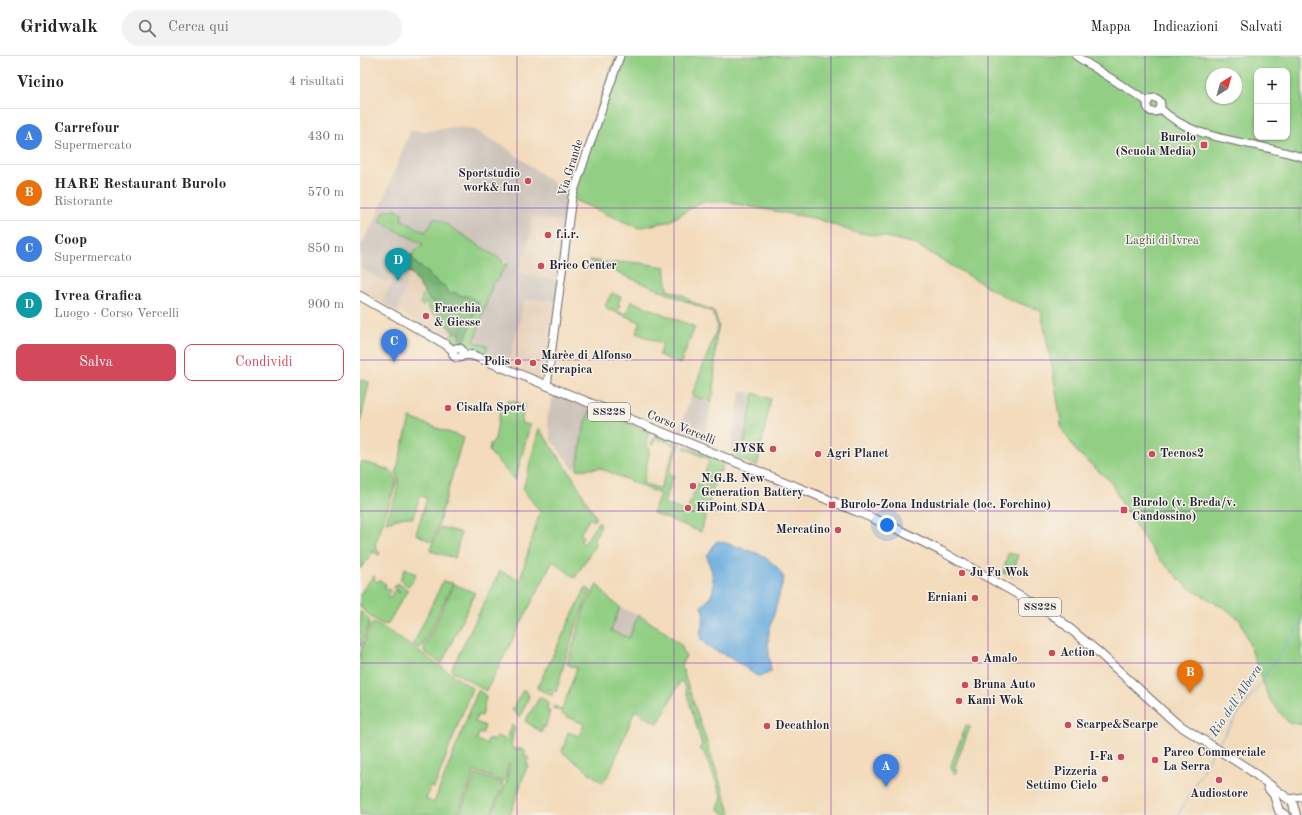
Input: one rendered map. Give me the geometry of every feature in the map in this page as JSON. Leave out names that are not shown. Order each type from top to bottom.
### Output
[{"type":"main road","name":"Corso Vercelli","points":[[360,296],[445,344],[454,350],[454,354],[457,358],[461,358],[463,355],[472,355],[895,528],[1037,605],[1086,642],[1176,723],[1258,776]]},
{"type":"main road","name":"SS228","points":[[1258,776],[1288,799]]},
{"type":"main road","name":"SS228","points":[[1258,776],[1274,795],[1278,805]]},
{"type":"main road","points":[[1288,799],[1293,803],[1294,810],[1290,814],[1284,815],[1279,811],[1278,805],[1282,800],[1288,799]]},
{"type":"street","name":"Via Grande","points":[[546,386],[572,197],[620,56]]},
{"type":"street","points":[[1076,56],[1148,102],[1152,99],[1157,99],[1160,103],[1159,109],[1186,126],[1199,132],[1302,157]]},
{"type":"street","points":[[1288,799],[1302,798]]},
{"type":"street","points":[[1294,810],[1302,801]]},
{"type":"shaded area","points":[[454,127],[474,130],[505,147],[564,191],[569,201],[568,223],[533,217],[527,251],[525,251],[518,273],[554,279],[554,281],[557,281],[556,300],[525,300],[508,366],[471,352],[494,280],[498,281],[500,274],[508,263],[507,262],[503,261],[441,221],[433,218],[431,225],[425,232],[402,220],[402,212],[387,210],[380,220],[400,233],[404,233],[423,244],[403,262],[403,265],[409,273],[398,310],[399,313],[382,303],[392,283],[386,282],[360,267],[360,247],[378,214],[410,131],[427,131]]},
{"type":"shaded area","points":[[533,217],[568,223],[559,279],[518,273],[525,250],[527,250]]},
{"type":"shaded area","points":[[360,267],[386,282],[392,283],[382,303],[360,291]]},
{"type":"shaded area","points":[[409,270],[453,333],[460,347],[425,329],[420,323],[398,311]]},
{"type":"shaded area","points":[[525,299],[556,300],[546,369],[542,379],[508,366]]},
{"type":"shaded area","points":[[693,391],[712,395],[707,429],[700,445],[675,433],[678,431]]},
{"type":"shaded area","points":[[741,391],[754,393],[742,454],[730,451]]},
{"type":"shaded area","points":[[554,394],[590,408],[582,435],[577,468],[573,468],[551,440],[547,419]]},
{"type":"shaded area","points":[[620,607],[638,615],[629,638],[610,630]]},
{"type":"green space","name":"Laghi di Ivrea","points":[[616,56],[1302,56],[1302,725],[1288,722],[1269,699],[1241,621],[1226,609],[1187,587],[1159,559],[1125,510],[1111,482],[1077,452],[1062,429],[1041,311],[1011,300],[915,244],[882,236],[853,232],[818,219],[725,202],[701,202],[670,221],[639,228],[567,197]]},
{"type":"green space","points":[[397,210],[402,213],[402,220],[425,232],[431,225],[433,218],[441,221],[503,261],[502,264],[508,264],[500,274],[498,281],[494,280],[474,342],[488,346],[484,355],[476,352],[475,354],[461,348],[420,324],[449,339],[453,333],[438,313],[449,327],[454,329],[452,331],[454,334],[459,331],[463,344],[473,312],[478,307],[478,302],[468,296],[460,296],[454,292],[451,294],[430,277],[429,273],[416,264],[412,255],[410,256],[409,260],[405,260],[423,244],[379,220],[385,211]]},
{"type":"green space","points":[[412,254],[412,257],[417,265],[427,271],[430,277],[445,286],[446,290],[451,294],[454,292],[460,296],[468,296],[478,302],[478,310],[473,312],[474,317],[463,345],[459,331],[454,334],[453,333],[453,329],[445,323],[441,317],[439,307],[436,306],[434,302],[429,300],[403,262],[405,260],[409,260]]},
{"type":"green space","points":[[405,260],[410,271],[409,273],[403,262]]},
{"type":"green space","points":[[589,261],[613,263],[641,263],[665,267],[668,290],[683,295],[692,302],[714,311],[719,326],[716,337],[714,390],[711,403],[709,398],[703,400],[692,395],[718,326],[712,312]]},
{"type":"green space","points":[[424,292],[429,300],[434,302],[439,308],[438,313],[436,315],[431,312],[427,303],[425,302],[423,306],[420,304]]},
{"type":"green space","points":[[612,293],[621,297],[618,304],[620,305],[617,311],[626,314],[631,301],[695,327],[680,364],[659,355],[663,344],[636,333],[640,322],[608,309],[605,306]]},
{"type":"green space","points":[[360,380],[369,382],[360,425]]},
{"type":"green space","points":[[754,393],[771,399],[757,466],[736,457],[737,452],[742,454]]},
{"type":"green space","points":[[507,401],[525,404],[521,423],[530,425],[515,481],[489,451],[490,444],[493,443],[495,439],[500,413]]},
{"type":"green space","points":[[590,408],[650,432],[646,441],[647,446],[650,449],[643,483],[660,489],[676,446],[656,438],[653,445],[651,444],[655,434],[680,444],[669,473],[674,475],[664,503],[686,512],[698,483],[705,486],[709,476],[704,474],[709,462],[708,459],[684,448],[685,446],[724,461],[721,471],[719,471],[716,478],[701,532],[653,513],[660,494],[600,468],[577,470],[582,435]]},
{"type":"green space","points":[[410,418],[464,438],[432,542],[416,534],[427,498],[420,496],[413,518],[404,517],[386,522],[397,490],[398,477],[396,472]]},
{"type":"green space","points":[[539,428],[572,476],[595,516],[594,521],[590,518],[580,534],[583,536],[583,539],[580,540],[584,544],[599,521],[601,527],[593,540],[595,545],[575,578],[553,561],[486,691],[451,670],[500,571],[520,580],[540,511],[523,490]]},
{"type":"green space","points":[[360,461],[390,470],[396,478],[396,482],[375,545],[376,549],[380,553],[379,555],[372,551],[372,554],[360,569]]},
{"type":"green space","points":[[440,527],[461,533],[455,558],[430,551]]},
{"type":"green space","points":[[1008,553],[1018,555],[1013,576],[1003,573]]},
{"type":"green space","points":[[405,568],[416,574],[411,584],[408,586],[400,580]]},
{"type":"green space","points":[[373,576],[375,577],[374,580],[378,582],[379,580],[386,584],[384,587],[391,591],[387,595],[390,597],[395,590],[400,593],[401,592],[394,588],[397,583],[407,589],[387,625],[376,621],[360,607],[360,594]]},
{"type":"green space","points":[[443,581],[453,583],[423,646],[420,649],[413,645]]},
{"type":"green space","points":[[454,584],[475,593],[441,663],[424,652],[424,650]]},
{"type":"green space","points":[[597,585],[608,598],[620,607],[611,631],[629,638],[638,615],[663,630],[682,646],[683,652],[686,656],[682,663],[683,671],[731,815],[727,815],[718,809],[722,797],[704,752],[699,749],[702,745],[685,687],[681,680],[658,724],[635,710],[610,772],[603,783],[562,752],[568,732],[579,736],[584,724],[561,714],[562,711],[553,708],[554,706],[562,710],[577,668],[567,664],[585,607]]},
{"type":"green space","points":[[586,587],[591,591],[585,603],[567,653],[556,692],[549,688],[548,690],[553,693],[552,696],[537,688]]},
{"type":"green space","points":[[360,611],[370,621],[360,647]]},
{"type":"green space","points":[[373,623],[389,631],[472,688],[434,788],[431,786],[426,799],[434,803],[478,690],[486,696],[482,716],[478,715],[475,722],[485,726],[482,734],[479,733],[477,740],[486,744],[488,739],[494,741],[496,736],[507,740],[512,725],[515,727],[511,744],[513,749],[521,749],[526,752],[524,755],[529,758],[526,763],[528,764],[510,815],[491,815],[507,781],[510,764],[508,764],[506,778],[503,782],[475,771],[457,815],[360,815],[360,653],[370,626]]},
{"type":"green space","points":[[523,690],[526,691],[529,696],[520,717],[512,710]]},
{"type":"green space","points":[[540,697],[548,702],[547,712],[550,711],[545,728],[542,727],[541,730],[543,731],[541,732],[525,721]]},
{"type":"green space","points":[[966,725],[970,727],[954,769],[957,770],[955,774],[951,769],[951,765]]},
{"type":"green space","points":[[476,774],[503,784],[490,815],[459,815]]},
{"type":"water","points":[[719,541],[762,555],[777,567],[784,578],[769,632],[768,642],[771,672],[764,675],[757,676],[730,657],[710,648],[701,640],[700,636],[704,616],[701,607],[709,598],[713,588],[713,577],[707,556],[716,542]]},
{"type":"waterway","name":"Rio dell'Albera","points":[[1218,744],[1302,621]]},
{"type":"waterway","name":"Rio dell'Albera","points":[[1178,815],[1214,750]]},
{"type":"place","name":"Burolo (Scuola Media)","points":[[1204,145]]},
{"type":"place","name":"Sportstudio work& fun","points":[[528,181]]},
{"type":"place","name":"f.i.r.","points":[[548,235]]},
{"type":"place","name":"Brico Center","points":[[541,266]]},
{"type":"place","name":"Ivrea Grafica","points":[[398,281]]},
{"type":"place","name":"Fracchia & Giesse","points":[[426,316]]},
{"type":"place","name":"Coop","points":[[394,362]]},
{"type":"place","name":"Polis","points":[[518,362]]},
{"type":"place","name":"Marèe di Alfonso Serrapica","points":[[533,363]]},
{"type":"place","name":"Cisalfa Sport","points":[[448,408]]},
{"type":"place","name":"JYSK","points":[[773,449]]},
{"type":"place","name":"Agri Planet","points":[[818,454]]},
{"type":"place","name":"Tecnos2","points":[[1152,454]]},
{"type":"place","name":"N.G.B. New Generation Battery","points":[[693,486]]},
{"type":"place","name":"Burolo-Zona Industriale (loc. Forchino)","points":[[832,505]]},
{"type":"place","name":"KiPoint SDA","points":[[688,508]]},
{"type":"place","name":"Burolo (v. Breda/v. Candossino)","points":[[1124,510]]},
{"type":"place","name":"Mercatino","points":[[838,530]]},
{"type":"place","name":"Ju Fu Wok","points":[[962,573]]},
{"type":"place","name":"Erniani","points":[[975,598]]},
{"type":"place","name":"Action","points":[[1052,653]]},
{"type":"place","name":"Amalo","points":[[975,659]]},
{"type":"place","name":"Bruna Auto","points":[[965,685]]},
{"type":"place","name":"HARE Restaurant Burolo","points":[[1190,693]]},
{"type":"place","name":"Kami Wok","points":[[959,701]]},
{"type":"place","name":"Scarpe&Scarpe","points":[[1068,725]]},
{"type":"place","name":"Decathlon","points":[[767,726]]},
{"type":"place","name":"I-Fa","points":[[1121,757]]},
{"type":"place","name":"Parco Commerciale La Serra","points":[[1155,760]]},
{"type":"place","name":"Pizzeria Settimo Cielo","points":[[1105,779]]},
{"type":"place","name":"Audiostore","points":[[1219,780]]},
{"type":"place","name":"Carrefour","points":[[886,787]]}]
